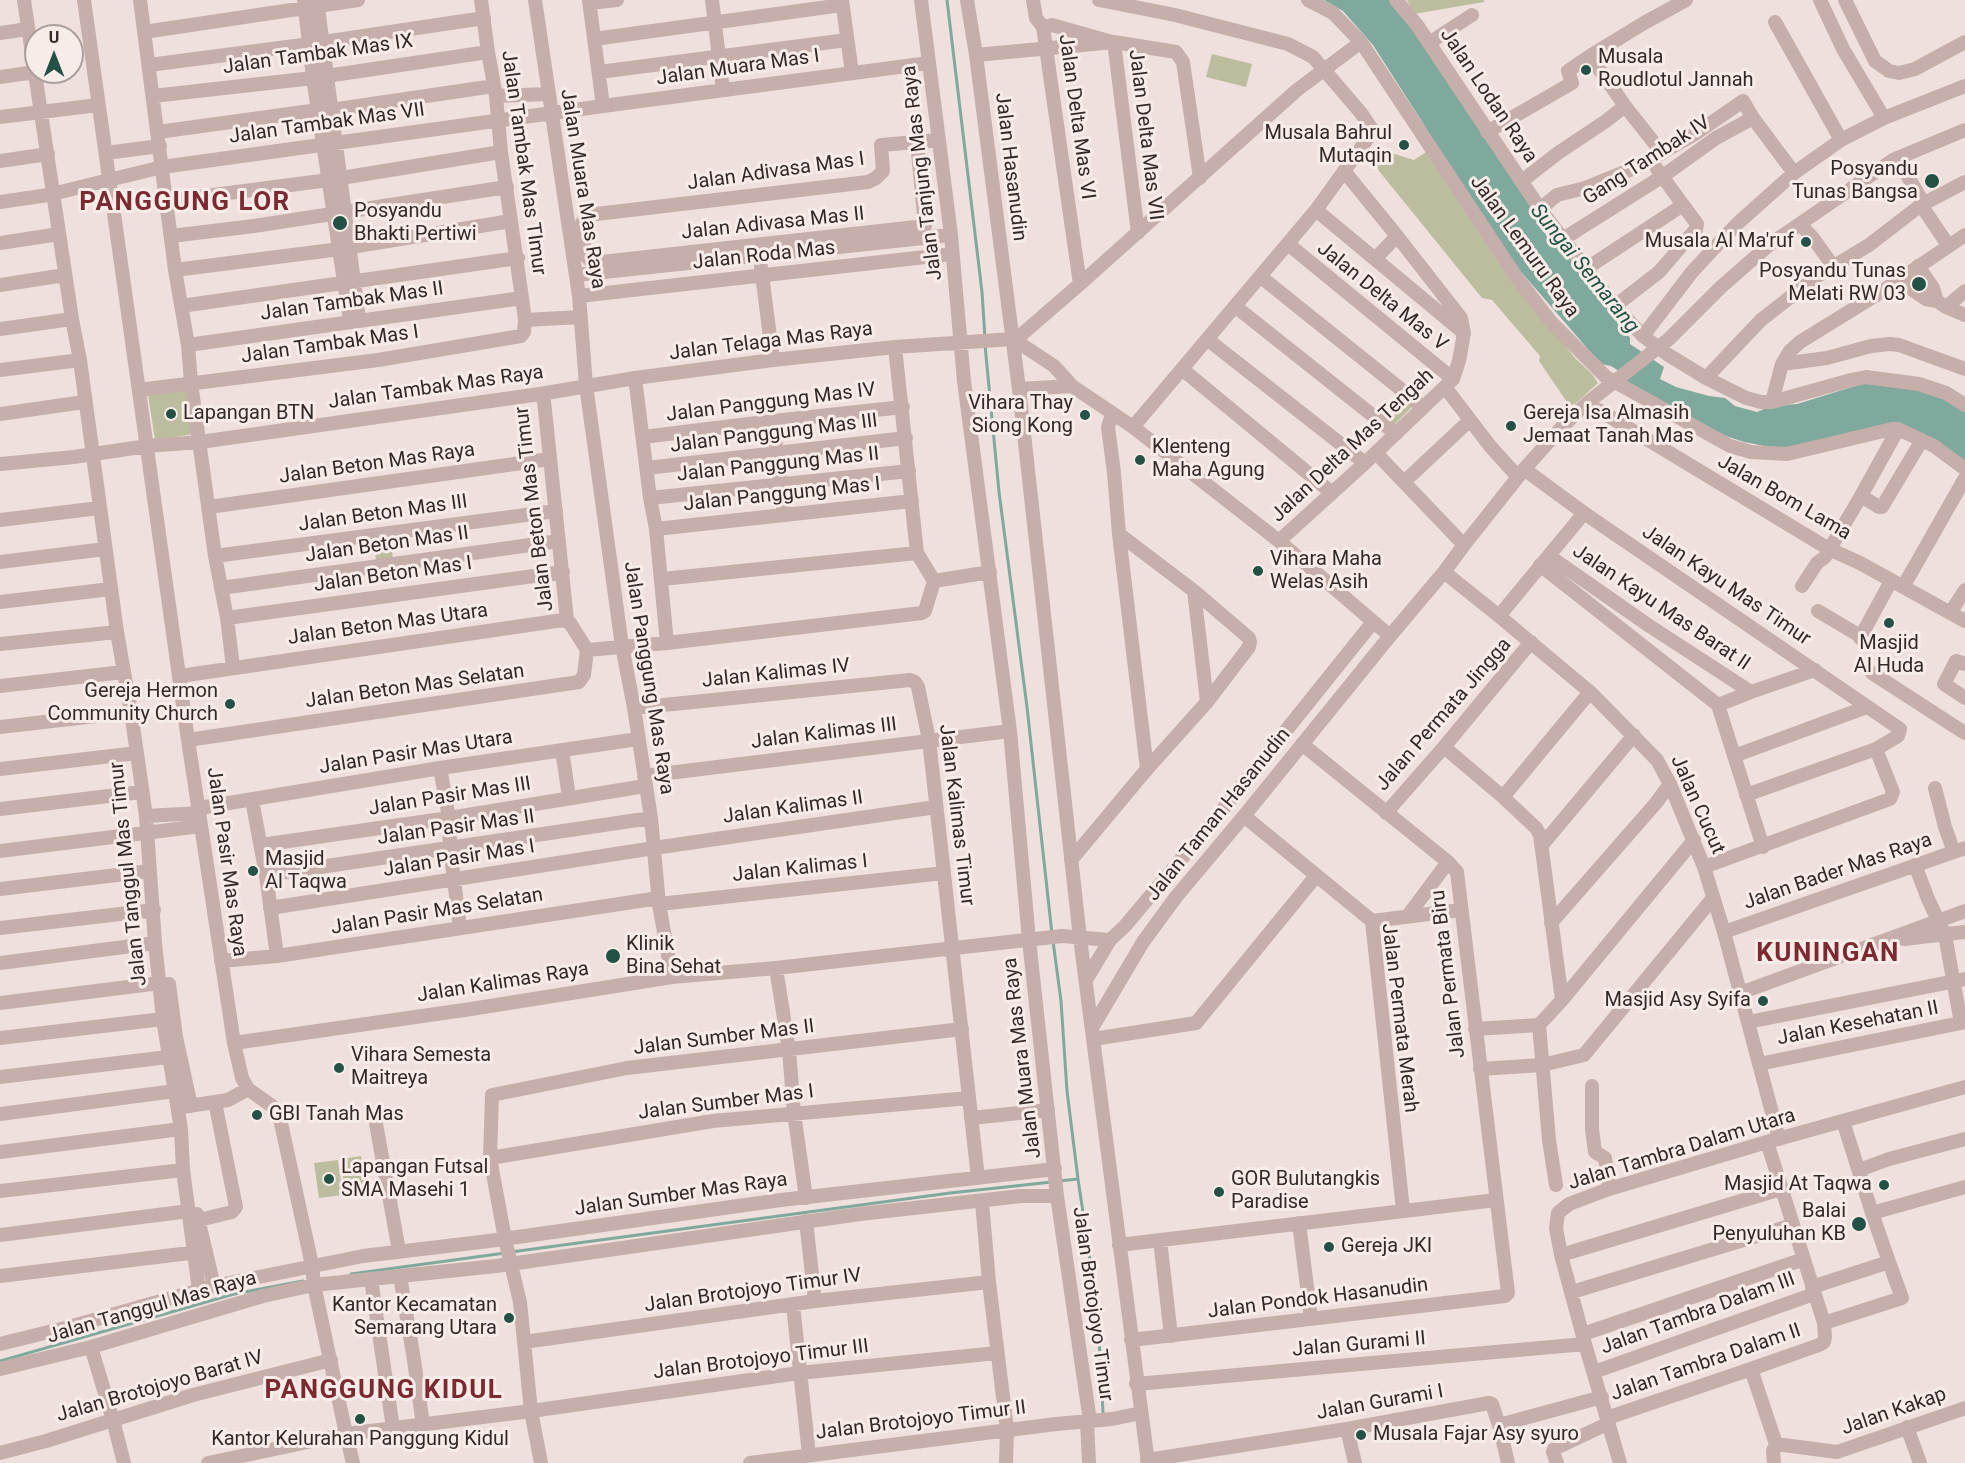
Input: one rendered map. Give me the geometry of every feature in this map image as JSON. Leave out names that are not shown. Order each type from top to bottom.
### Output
[{"type":"street","name":"Jalan Tanggul Mas Timur","points":[[24,0],[27,24]]},
{"type":"street","name":"Jalan Pasir Mas Raya","points":[[84,0],[221,962],[234,1043],[242,1078],[248,1089]]},
{"type":"street","points":[[140,0],[175,270],[188,345],[191,383],[233,667]]},
{"type":"street","points":[[144,32],[311,3],[358,0]]},
{"type":"street","name":"Jalan Tambak Mas TImur","points":[[482,0],[501,152],[518,258],[524,326]]},
{"type":"street","name":"Jalan Muara Mas Raya","points":[[535,0],[579,296],[586,385]]},
{"type":"street","points":[[603,106],[590,2],[617,0]]},
{"type":"street","points":[[712,0],[718,21],[726,89]]},
{"type":"street","points":[[718,21],[719,0]]},
{"type":"street","name":"Jalan Tanjung Mas Raya","points":[[921,0],[964,342],[964,381],[990,572]]},
{"type":"street","name":"Jalan Hasanudin","points":[[967,0],[1014,338],[1080,938],[1148,1462]]},
{"type":"street","points":[[1033,0],[1036,18],[1043,27]]},
{"type":"street","points":[[1099,0],[1200,21],[1288,44],[1308,54],[1324,69],[1362,112],[1373,131],[1316,210],[1133,428]]},
{"type":"street","name":"Jalan Lemuru Raya","points":[[1308,0],[1333,13],[1361,42],[1517,278],[1552,323],[1606,377],[1730,446],[1751,452],[1787,454],[1898,429]]},
{"type":"street","name":"Jalan Lodan Raya","points":[[1396,0],[1429,43],[1540,209],[1615,306],[1655,350],[1746,398],[1761,402],[1772,402],[1866,377],[1919,384],[1946,393],[1965,405]]},
{"type":"street","points":[[1487,132],[1572,83],[1568,71],[1590,56],[1686,0]]},
{"type":"street","points":[[1820,0],[1843,49],[1884,118]]},
{"type":"street","points":[[1845,0],[1875,61],[1889,70],[1899,73],[1915,69],[1965,42]]},
{"type":"street","points":[[594,39],[842,2],[852,73]]},
{"type":"street","points":[[311,3],[324,110],[355,320]]},
{"type":"street","points":[[1429,43],[1472,15]]},
{"type":"street","points":[[149,65],[484,18]]},
{"type":"street","points":[[1775,22],[1841,140]]},
{"type":"street","name":"Jalan Delta Mas VI","points":[[1080,284],[1043,27],[1052,25],[1113,42]]},
{"type":"street","points":[[0,33],[24,29]]},
{"type":"street","points":[[598,72],[847,40]]},
{"type":"street","points":[[976,55],[1113,42],[1174,51],[1183,62],[1200,178]]},
{"type":"street","name":"Jalan Delta Mas VII","points":[[1113,42],[1138,233]]},
{"type":"street","points":[[1361,42],[1297,90],[1080,284],[1014,338],[1054,366],[1072,387],[1133,428],[1279,541],[1390,636]]},
{"type":"street","name":"Jalan Tambak Mas IX","points":[[153,96],[320,76],[488,52]]},
{"type":"street","points":[[1590,56],[1625,106],[1656,157],[1663,176],[1697,224],[1696,229],[1659,272],[1615,306]]},
{"type":"street","name":"Jalan Muara Mas I","points":[[551,114],[929,63]]},
{"type":"street","points":[[0,77],[24,74]]},
{"type":"street","name":"Jalan Tanggul Mas Timur","points":[[37,84],[80,360],[99,508],[146,816],[155,949],[163,1019],[171,1038],[168,1056],[175,1091],[184,1107],[181,1129],[183,1170],[200,1252]]},
{"type":"street","points":[[1643,336],[1692,272],[1716,246],[1794,173],[1841,140],[1884,118],[1965,86]]},
{"type":"street","points":[[106,153],[159,139],[324,110],[495,91],[548,94]]},
{"type":"street","name":"Gang Tambak IV","points":[[1540,209],[1557,195],[1584,188],[1656,157],[1743,101],[1753,118],[1716,138],[1663,176],[1563,239]]},
{"type":"street","points":[[0,117],[98,105]]},
{"type":"street","points":[[1522,181],[1625,106]]},
{"type":"street","name":"Jalan Tambak Mas VII","points":[[0,202],[162,167],[551,114]]},
{"type":"street","points":[[1753,118],[1794,173]]},
{"type":"street","name":"Jalan Taman Hasanudin","points":[[1093,1033],[1150,933],[1176,897],[1444,572],[1521,473],[1563,426],[1587,403],[1655,350],[1721,286],[1769,245],[1897,158],[1965,130]]},
{"type":"street","name":"Jalan Adivasa Mas I","points":[[588,215],[868,182],[883,171],[881,145],[939,140]]},
{"type":"street","name":"Jalan Adivasa Mas II","points":[[588,215],[582,223],[584,250],[586,258],[593,263],[921,227],[926,224],[917,142]]},
{"type":"street","points":[[167,201],[335,179],[501,152]]},
{"type":"street","points":[[0,161],[48,154]]},
{"type":"street","points":[[1897,158],[1948,245]]},
{"type":"street","points":[[1344,171],[1461,318],[1464,333],[1459,361],[1449,383]]},
{"type":"street","points":[[1706,378],[1761,320],[1833,266],[1869,245],[1923,205],[1965,182]]},
{"type":"street","points":[[171,236],[254,226],[507,187]]},
{"type":"street","points":[[1587,268],[1683,205]]},
{"type":"street","points":[[1316,210],[1464,333]]},
{"type":"street","points":[[175,270],[345,248],[511,221]]},
{"type":"street","points":[[1800,224],[1833,266]]},
{"type":"street","points":[[0,243],[59,234]]},
{"type":"street","name":"Jalan Roda Mas","points":[[576,275],[951,235]]},
{"type":"street","points":[[1772,402],[1782,364],[1790,351],[1811,334],[1899,281],[1965,235]]},
{"type":"street","points":[[1375,259],[1398,236]]},
{"type":"street","name":"Jalan Delta Mas V","points":[[1287,244],[1449,383],[1470,421]]},
{"type":"street","name":"Jalan Roda Mas","points":[[579,296],[952,254]]},
{"type":"street","points":[[759,256],[773,360]]},
{"type":"street","points":[[181,306],[518,258]]},
{"type":"street","points":[[1918,266],[1941,304]]},
{"type":"street","points":[[0,285],[65,275]]},
{"type":"street","points":[[1261,277],[1423,407]]},
{"type":"street","points":[[1413,290],[1428,278]]},
{"type":"street","points":[[1899,281],[1926,298],[1965,315]]},
{"type":"street","points":[[1941,304],[1965,291]]},
{"type":"street","name":"Jalan Tambak Mas II","points":[[188,345],[522,298]]},
{"type":"street","points":[[1236,307],[1395,434]]},
{"type":"street","name":"Jalan Tambak Mas I","points":[[139,390],[378,360],[516,338],[521,336],[524,326],[581,317]]},
{"type":"street","points":[[0,328],[72,319]]},
{"type":"street","name":"Jalan Telaga Mas Raya","points":[[586,385],[773,360],[895,347],[1014,338]]},
{"type":"street","points":[[1207,339],[1365,464]]},
{"type":"street","points":[[1782,364],[1827,358],[1871,346],[1890,344],[1899,345],[1965,369]]},
{"type":"street","points":[[567,620],[587,650],[919,614],[925,611],[934,581],[917,553],[895,347]]},
{"type":"street","points":[[0,370],[80,360]]},
{"type":"street","points":[[1182,369],[1332,493]]},
{"type":"street","points":[[635,378],[656,529],[667,643]]},
{"type":"street","name":"Jalan Delta Mas Tengah","points":[[1279,541],[1365,464],[1449,383]]},
{"type":"street","name":"Jalan Tambak Mas Raya","points":[[0,464],[92,455],[147,446],[200,442],[540,394],[586,385]]},
{"type":"street","name":"Jalan Panggung Mas Raya","points":[[586,385],[622,646],[651,818],[659,901],[672,977]]},
{"type":"street","points":[[1019,389],[1072,387]]},
{"type":"street","name":"Jalan Beton Mas Timur","points":[[540,394],[544,401],[567,620]]},
{"type":"street","points":[[0,414],[84,402]]},
{"type":"street","name":"Jalan Bom Lama","points":[[1587,403],[1829,549],[1965,621]]},
{"type":"street","name":"Jalan Panggung Mas IV","points":[[643,437],[903,407]]},
{"type":"street","points":[[1112,414],[1108,427],[1147,769]]},
{"type":"street","points":[[773,421],[784,515]]},
{"type":"street","points":[[1404,482],[1470,421]]},
{"type":"street","name":"Jalan Kayu Mas Timur","points":[[1470,421],[1521,473],[1584,513],[1900,729],[1898,736],[1876,749]]},
{"type":"street","points":[[1802,586],[1817,563],[1825,557],[1898,429],[1934,446],[1965,469]]},
{"type":"street","name":"Jalan Panggung Mas III","points":[[647,468],[906,438]]},
{"type":"street","points":[[1861,496],[1882,507],[1922,440]]},
{"type":"street","points":[[1376,453],[1464,544]]},
{"type":"street","name":"Jalan Beton Mas Raya","points":[[209,507],[550,459]]},
{"type":"street","name":"Jalan Panggung Mas II","points":[[650,498],[909,471]]},
{"type":"street","points":[[1818,611],[1864,639],[1965,477]]},
{"type":"street","name":"Jalan Panggung Mas I","points":[[656,529],[912,501]]},
{"type":"street","points":[[0,520],[99,508]]},
{"type":"street","name":"Jalan Beton Mas III","points":[[216,556],[556,511]]},
{"type":"street","points":[[1499,615],[1584,513]]},
{"type":"street","points":[[1071,860],[1207,702],[1249,647],[1250,642],[1249,638],[1194,591],[1119,534]]},
{"type":"street","name":"Jalan Beton Mas II","points":[[221,588],[559,541]]},
{"type":"street","points":[[0,562],[105,549]]},
{"type":"street","points":[[662,579],[917,553]]},
{"type":"street","points":[[1545,560],[1718,705],[1763,847]]},
{"type":"street","name":"Jalan Kayu Mas Barat II","points":[[1545,560],[1751,692]]},
{"type":"street","name":"Jalan Beton Mas I","points":[[227,618],[563,572]]},
{"type":"street","points":[[934,581],[990,572]]},
{"type":"street","name":"Jalan Muara Mas Raya","points":[[990,572],[1035,939],[1057,1194]]},
{"type":"street","name":"Jalan Cucut","points":[[1444,572],[1590,692],[1657,760],[1694,840],[1724,932],[1759,1064],[1773,1141]]},
{"type":"street","points":[[0,602],[111,589]]},
{"type":"street","points":[[1950,613],[1965,590]]},
{"type":"street","points":[[1194,591],[1207,702]]},
{"type":"street","name":"Jalan Beton Mas Utara","points":[[180,676],[567,620]]},
{"type":"street","name":"Jalan Taman Hasanudin","points":[[1086,980],[1110,940],[1125,926],[1219,814],[1373,622]]},
{"type":"street","points":[[0,644],[117,632]]},
{"type":"street","name":"Jalan Permata Jingga","points":[[1386,813],[1531,642]]},
{"type":"street","name":"Jalan Beton Mas Selatan","points":[[188,740],[579,682],[584,675],[587,650]]},
{"type":"street","points":[[1965,664],[1956,661],[1944,684],[1965,698]]},
{"type":"street","points":[[1718,705],[1815,670]]},
{"type":"street","points":[[0,686],[123,672]]},
{"type":"street","points":[[1872,673],[1965,733]]},
{"type":"street","name":"Jalan Kalimas IV","points":[[634,708],[910,680],[918,687]]},
{"type":"street","name":"Jalan Kalimas Timur","points":[[918,687],[929,740],[978,1178]]},
{"type":"street","points":[[1503,797],[1590,692]]},
{"type":"street","points":[[1734,756],[1867,707]]},
{"type":"street","points":[[0,726],[131,712]]},
{"type":"street","name":"Jalan Kalimas III","points":[[644,781],[929,740],[1010,731]]},
{"type":"street","points":[[1542,845],[1634,735]]},
{"type":"street","name":"Jalan Pasir Mas Utara","points":[[200,815],[252,800],[441,768],[638,739]]},
{"type":"street","name":"Jalan Permata Biru","points":[[1302,744],[1448,862],[1457,872],[1508,1293]]},
{"type":"street","points":[[1444,747],[1536,828],[1542,845],[1562,1000]]},
{"type":"street","points":[[1704,867],[1890,800],[1893,792],[1876,749],[1746,795]]},
{"type":"street","points":[[562,750],[568,797]]},
{"type":"street","points":[[0,770],[137,753]]},
{"type":"street","points":[[441,768],[449,818],[450,848],[460,928]]},
{"type":"street","name":"Jalan Pasir Mas III","points":[[261,844],[449,818],[644,781]]},
{"type":"street","points":[[1551,923],[1670,784]]},
{"type":"street","points":[[1935,788],[1945,827],[1960,850]]},
{"type":"street","points":[[0,809],[142,792]]},
{"type":"street","points":[[252,800],[266,875],[277,956]]},
{"type":"street","name":"Jalan Kalimas II","points":[[654,848],[936,807]]},
{"type":"street","points":[[146,816],[200,815]]},
{"type":"street","points":[[0,851],[147,833],[200,815]]},
{"type":"street","name":"Jalan Permata Merah","points":[[1245,816],[1372,921],[1402,1210]]},
{"type":"street","name":"Jalan Pasir Mas II","points":[[266,875],[651,818]]},
{"type":"street","points":[[1475,1029],[1539,1025],[1694,840]]},
{"type":"street","name":"Jalan Pasir Mas I","points":[[270,908],[654,848]]},
{"type":"street","name":"Jalan Bader Mas Raya","points":[[1724,932],[1960,850]]},
{"type":"street","points":[[1407,916],[1448,862]]},
{"type":"street","points":[[1915,865],[1945,934],[1959,980],[1963,1022]]},
{"type":"street","points":[[0,889],[150,871]]},
{"type":"street","name":"Jalan Kalimas I","points":[[659,901],[944,873]]},
{"type":"street","points":[[1093,1033],[1196,1023],[1316,876]]},
{"type":"street","points":[[1480,1069],[1542,1065],[1584,1054],[1713,898]]},
{"type":"street","name":"Jalan Pasir Mas Selatan","points":[[221,962],[659,901]]},
{"type":"street","points":[[0,928],[154,910]]},
{"type":"street","points":[[1372,921],[1461,910]]},
{"type":"street","points":[[1740,993],[1965,911]]},
{"type":"street","points":[[1883,941],[1965,932]]},
{"type":"street","name":"Jalan Kalimas Raya","points":[[234,1043],[672,977],[776,968],[1062,936],[1110,940]]},
{"type":"street","points":[[0,963],[155,949],[165,958],[171,1038],[184,1107],[216,1102],[237,1096],[248,1089],[272,1106],[279,1114],[353,1463]]},
{"type":"street","points":[[776,968],[789,1050],[794,1113],[806,1198]]},
{"type":"street","points":[[1748,1022],[1959,980]]},
{"type":"street","points":[[0,1003],[160,983]]},
{"type":"street","points":[[0,1038],[163,1019]]},
{"type":"street","name":"Jalan Kesehatan II","points":[[1759,1064],[1963,1022]]},
{"type":"street","points":[[1539,1025],[1549,1140],[1556,1185]]},
{"type":"street","name":"Jalan Sumber Mas II","points":[[490,1158],[492,1095],[627,1068],[962,1029]]},
{"type":"street","points":[[0,1077],[168,1056]]},
{"type":"street","points":[[1592,1086],[1595,1152],[1605,1158],[1609,1189]]},
{"type":"street","name":"Jalan Tambra Dalam Utara","points":[[1620,1463],[1561,1255],[1556,1228],[1558,1213],[1569,1204],[1609,1189],[1965,1087]]},
{"type":"street","points":[[0,1114],[175,1091]]},
{"type":"street","name":"Jalan Sumber Mas I","points":[[490,1158],[713,1121],[969,1098]]},
{"type":"street","points":[[0,1235],[192,1211],[232,1212],[237,1205],[216,1102]]},
{"type":"street","points":[[971,1118],[1048,1110]]},
{"type":"street","points":[[375,1118],[399,1251]]},
{"type":"street","points":[[1824,1323],[1902,1298],[1843,1121]]},
{"type":"street","points":[[0,1152],[181,1129]]},
{"type":"street","points":[[1859,1170],[1889,1159],[1965,1139]]},
{"type":"street","name":"Jalan Tambra Dalam II","points":[[1557,1463],[1554,1449],[1608,1421],[1824,1342],[1824,1323],[1782,1189],[1773,1141]]},
{"type":"street","points":[[490,1158],[505,1240],[520,1302],[531,1411],[541,1463]]},
{"type":"street","points":[[0,1191],[183,1170]]},
{"type":"street","name":"Jalan Sumber Mas Raya","points":[[313,1276],[399,1251],[505,1240],[671,1215],[806,1198],[1055,1170]]},
{"type":"street","points":[[1872,1213],[1965,1187]]},
{"type":"street","points":[[1561,1255],[1782,1189]]},
{"type":"street","points":[[313,1276],[371,1279],[400,1276],[510,1263],[806,1221],[1057,1194]]},
{"type":"street","name":"Jalan Brotojoyo Timur","points":[[1057,1194],[1097,1420],[1089,1463]]},
{"type":"street","points":[[1119,1245],[1496,1200]]},
{"type":"street","points":[[982,1202],[988,1282],[1007,1430],[1006,1463]]},
{"type":"street","points":[[806,1221],[815,1301]]},
{"type":"street","points":[[1299,1223],[1311,1319]]},
{"type":"street","points":[[1572,1292],[1793,1225]]},
{"type":"street","points":[[1160,1240],[1171,1335]]},
{"type":"street","points":[[0,1276],[200,1252]]},
{"type":"street","points":[[200,1252],[214,1286]]},
{"type":"street","points":[[199,1290],[200,1252]]},
{"type":"street","name":"Jalan Gurami II","points":[[1137,1384],[1584,1339],[1804,1259]]},
{"type":"street","name":"Jalan Tambra Dalam III","points":[[1594,1372],[1889,1262]]},
{"type":"street","name":"Jalan Tanggul Mas Raya","points":[[0,1344],[214,1286],[313,1276]]},
{"type":"street","name":"Jalan Tanggul Mas Raya","points":[[0,1369],[91,1347],[254,1299],[313,1276]]},
{"type":"street","points":[[400,1276],[423,1425]]},
{"type":"street","points":[[371,1279],[393,1428]]},
{"type":"street","name":"Jalan Brotojoyo Timur IV","points":[[524,1342],[815,1301],[988,1282]]},
{"type":"street","name":"Jalan Pondok Hasanudin","points":[[1131,1340],[1505,1296],[1508,1293]]},
{"type":"street","points":[[793,1305],[808,1455]]},
{"type":"street","points":[[91,1347],[124,1463]]},
{"type":"street","name":"Jalan Brotojoyo Timur III","points":[[208,1463],[346,1434],[531,1411],[799,1373],[997,1353]]},
{"type":"street","name":"Jalan Brotojoyo Barat IV","points":[[0,1453],[46,1442],[193,1395],[331,1360]]},
{"type":"street","points":[[1751,1369],[1776,1444],[1773,1451],[1774,1463]]},
{"type":"street","points":[[1508,1463],[1499,1425],[1602,1396]]},
{"type":"street","name":"Jalan Gurami I","points":[[1148,1462],[1489,1403],[1492,1404],[1499,1425]]},
{"type":"street","name":"Jalan Kakap","points":[[1835,1458],[1907,1427],[1964,1410]]},
{"type":"street","name":"Jalan Brotojoyo Timur II","points":[[750,1463],[808,1455],[837,1457],[1007,1430],[1141,1413]]},
{"type":"street","points":[[1907,1427],[1920,1463]]},
{"type":"street","points":[[1347,1429],[1355,1463]]},
{"type":"street","points":[[1776,1444],[1835,1458]]},
{"type":"shaded area","points":[[1324,0],[1392,0],[1555,237],[1630,338],[1630,344],[1664,367],[1660,379],[1676,387],[1725,398],[1735,406],[1757,412],[1771,406],[1797,404],[1865,383],[1919,385],[1965,410],[1965,462],[1899,426],[1805,445],[1775,448],[1744,442],[1723,435],[1624,385],[1619,371],[1601,364],[1515,265],[1473,208],[1373,45],[1343,11]]},
{"type":"shaded area","points":[[1407,0],[1484,0],[1484,2],[1414,14]]},
{"type":"shaded area","points":[[1212,54],[1252,64],[1246,87],[1206,77]]},
{"type":"shaded area","points":[[1388,152],[1414,160],[1426,152],[1563,343],[1592,374],[1598,383],[1575,404],[1569,405],[1539,361],[1540,356],[1492,300],[1482,298],[1379,171],[1376,164]]},
{"type":"shaded area","name":"Lapangan BTN","points":[[187,389],[194,434],[155,440],[148,395]]},
{"type":"shaded area","points":[[1402,395],[1413,406],[1393,426],[1382,415]]},
{"type":"shaded area","points":[[391,539],[393,559],[376,561],[374,541]]},
{"type":"shaded area","name":"Lapangan Futsal SMA Masehi 1","points":[[361,1156],[365,1191],[345,1194],[341,1159]]},
{"type":"shaded area","name":"Lapangan Futsal SMA Masehi 1","points":[[338,1160],[343,1195],[319,1198],[314,1163]]},
{"type":"waterway","points":[[947,0],[982,292],[985,338]]},
{"type":"waterway","points":[[985,345],[999,492],[1027,707],[1052,934]]},
{"type":"waterway","points":[[1053,941],[1061,1001],[1067,1091],[1094,1286],[1103,1413]]},
{"type":"waterway","points":[[1059,1181],[1078,1179]]},
{"type":"waterway","points":[[511,1252],[950,1193],[1052,1182]]},
{"type":"waterway","points":[[351,1274],[505,1253]]},
{"type":"waterway","points":[[0,1361],[234,1294],[303,1281]]},
{"type":"place","name":"Musala Roudlotul Jannah","points":[[1586,70]]},
{"type":"place","name":"Musala Bahrul Mutaqin","points":[[1404,145]]},
{"type":"place","name":"Posyandu Tunas Bangsa","points":[[1932,181]]},
{"type":"place","name":"Posyandu Bhakti Pertiwi","points":[[340,223]]},
{"type":"place","name":"Musala Al Ma'ruf","points":[[1806,242]]},
{"type":"place","name":"Posyandu Tunas Melati RW 03","points":[[1919,284]]},
{"type":"place","name":"Lapangan BTN","points":[[171,414]]},
{"type":"place","name":"Vihara Thay Siong Kong","points":[[1085,415]]},
{"type":"place","name":"Gereja Isa Almasih Jemaat Tanah Mas","points":[[1511,426]]},
{"type":"place","name":"Klenteng Maha Agung","points":[[1140,460]]},
{"type":"place","name":"Vihara Maha Welas Asih","points":[[1258,571]]},
{"type":"place","name":"Masjid Al Huda","points":[[1889,623]]},
{"type":"place","name":"Gereja Hermon Community Church","points":[[230,704]]},
{"type":"place","name":"Masjid Al Taqwa","points":[[253,871]]},
{"type":"place","name":"Klinik Bina Sehat","points":[[613,956]]},
{"type":"place","name":"Masjid Asy Syifa","points":[[1763,1001]]},
{"type":"place","name":"Vihara Semesta Maitreya","points":[[339,1068]]},
{"type":"place","name":"GBI Tanah Mas","points":[[257,1115]]},
{"type":"place","name":"Lapangan Futsal SMA Masehi 1","points":[[329,1179]]},
{"type":"place","name":"Masjid At Taqwa","points":[[1884,1185]]},
{"type":"place","name":"GOR Bulutangkis Paradise","points":[[1219,1192]]},
{"type":"place","name":"Balai Penyuluhan KB","points":[[1859,1224]]},
{"type":"place","name":"Gereja JKI","points":[[1329,1247]]},
{"type":"place","name":"Kantor Kecamatan Semarang Utara","points":[[509,1318]]},
{"type":"place","name":"Kantor Kelurahan Panggung Kidul","points":[[360,1419]]},
{"type":"place","name":"Musala Fajar Asy syuro","points":[[1361,1435]]},
{"type":"district","name":"PANGGUNG LOR","points":[[185,203]]},
{"type":"district","name":"KUNINGAN","points":[[1828,954]]},
{"type":"district","name":"PANGGUNG KIDUL","points":[[384,1391]]},
{"type":"water label","name":"Sungai Semarang","points":[[1584,269]]}]
